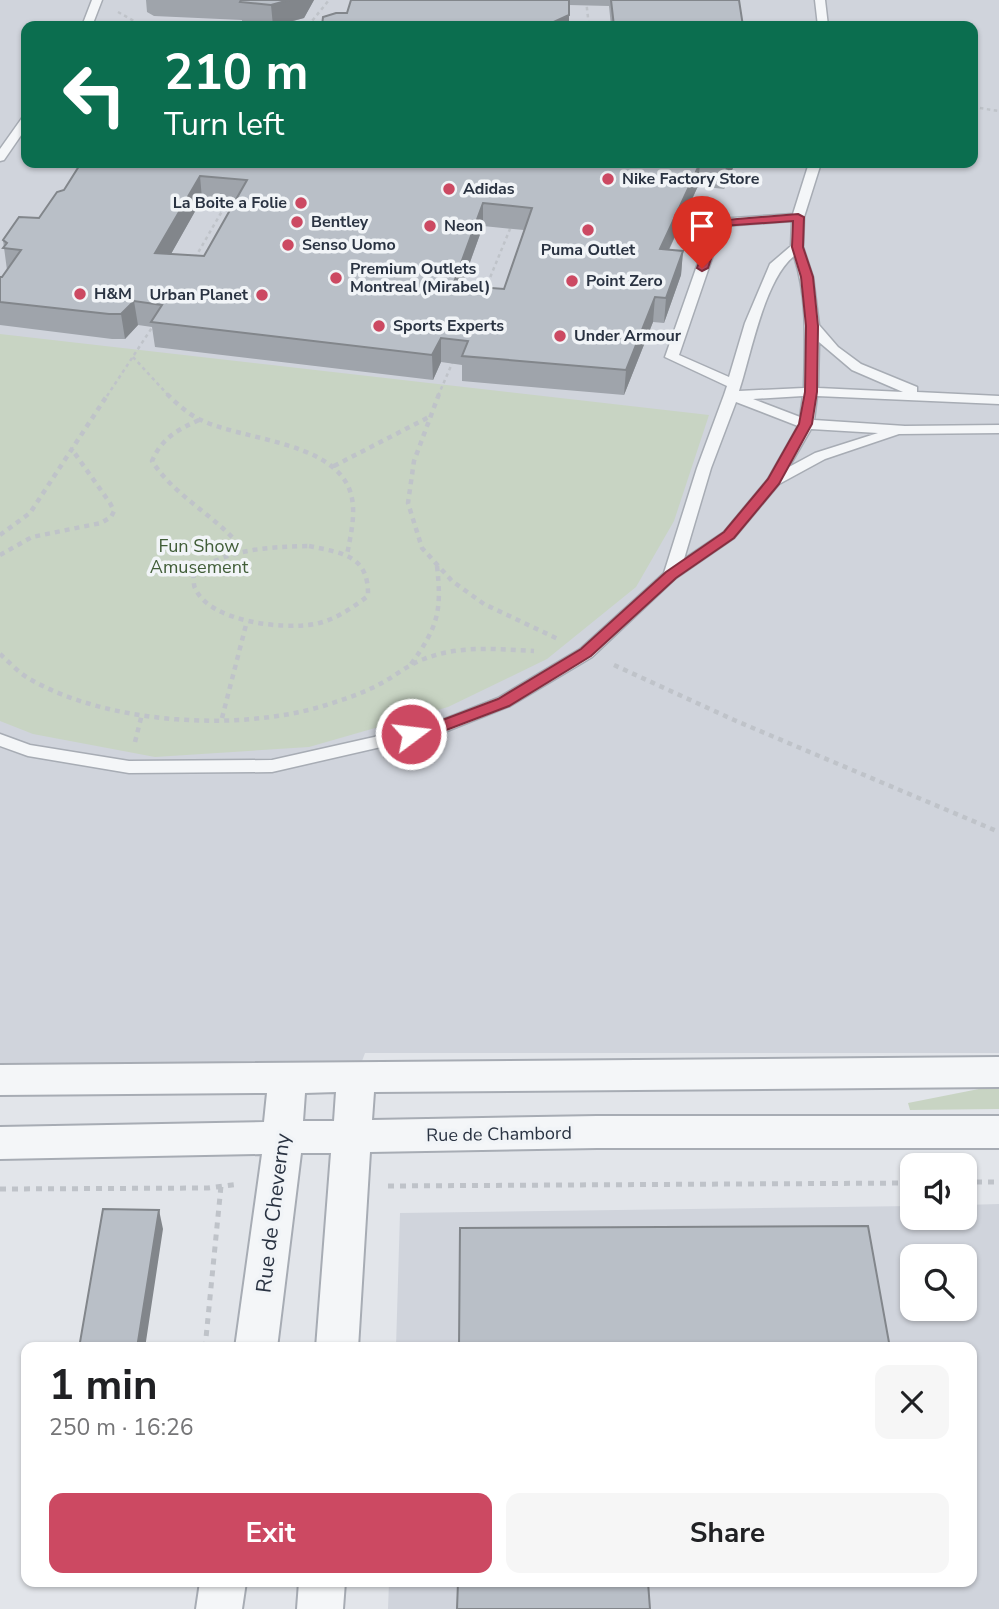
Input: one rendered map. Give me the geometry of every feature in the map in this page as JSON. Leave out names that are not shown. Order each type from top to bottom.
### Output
[{"type":"street","points":[[0,1080],[999,1072]]},
{"type":"street","points":[[337,1342],[356,1077]]},
{"type":"street","name":"Rue de Cheverny","points":[[257,1342],[279,1184],[287,1078]]},
{"type":"street","name":"Rue de Chambord","points":[[0,1143],[597,1132],[999,1132]]},
{"type":"street","points":[[219,1609],[222,1587]]},
{"type":"street","points":[[320,1609],[322,1587]]},
{"type":"lane","points":[[89,21],[97,0]]},
{"type":"lane","points":[[820,0],[822,21]]},
{"type":"lane","points":[[0,157],[21,127]]},
{"type":"lane","points":[[0,740],[28,750],[129,767],[272,765],[436,729],[504,702],[586,653],[671,575],[729,535],[774,481],[806,424],[811,392],[812,326],[807,277],[797,247],[798,217],[813,168]]},
{"type":"lane","points":[[798,217],[718,223],[672,357],[733,390],[806,424],[905,430],[999,429]]},
{"type":"lane","points":[[671,575],[704,468],[733,390],[752,323],[776,264],[797,247]]},
{"type":"lane","points":[[812,326],[830,349],[853,366],[886,382],[939,399]]},
{"type":"lane","points":[[733,390],[999,400]]},
{"type":"lane","points":[[774,481],[820,456],[905,430]]},
{"type":"path","points":[[313,21],[329,0]]},
{"type":"path","points":[[586,0],[588,21]]},
{"type":"path","points":[[978,107],[999,111]]},
{"type":"path","points":[[189,268],[232,192]]},
{"type":"path","points":[[481,299],[515,218]]},
{"type":"path","points":[[0,535],[30,513],[157,320]]},
{"type":"path","points":[[457,353],[429,417],[414,461],[408,503],[422,548],[452,581],[484,604],[586,653],[734,720],[999,832]]},
{"type":"path","points":[[133,357],[183,407],[200,420],[305,450],[334,466],[346,481],[355,511],[354,531],[347,555]]},
{"type":"path","points":[[334,466],[429,417]]},
{"type":"path","points":[[200,420],[176,430],[159,442],[152,461],[161,478],[215,520],[242,548]]},
{"type":"path","points":[[0,555],[32,537],[101,523],[111,517],[114,511],[110,503],[71,447]]},
{"type":"path","points":[[309,546],[347,555],[363,566],[370,582],[368,596],[346,613],[316,624],[275,625],[247,621],[216,609],[198,596],[191,583],[192,572],[211,559],[242,548],[309,546]]},
{"type":"path","points":[[410,664],[436,630],[441,604],[437,564]]},
{"type":"path","points":[[222,718],[247,621]]},
{"type":"path","points":[[0,654],[3,660],[27,678],[62,695],[101,708],[161,716],[251,718],[308,710],[379,684],[410,664],[452,651],[482,647],[586,653]]},
{"type":"path","points":[[977,1182],[999,1182]]},
{"type":"path","points":[[396,1186],[900,1183]]},
{"type":"path","points":[[0,1189],[235,1184]]},
{"type":"path","points":[[206,1342],[221,1186]]},
{"type":"shaded area","points":[[0,0],[999,0],[999,1053],[365,1053],[356,1077],[0,1080]]},
{"type":"shaded area","points":[[999,1204],[999,1609],[388,1609],[389,1587],[977,1587],[977,1342],[396,1342],[400,1213],[900,1206],[900,1230],[977,1230],[977,1205]]},
{"type":"green space","name":"Fun Show Amusement","points":[[0,334],[709,415],[674,521],[636,587],[547,659],[448,707],[309,747],[155,757],[33,734],[0,721]]},
{"type":"green space","points":[[999,1085],[999,1109],[910,1110],[908,1103]]},
{"type":"building","points":[[289,0],[271,5],[240,2]]},
{"type":"building","points":[[351,0],[569,0],[569,15],[556,21],[323,21],[323,17],[347,13]]},
{"type":"building","points":[[611,0],[739,0],[742,21],[613,21]]},
{"type":"building","name":"Premium Outlets Montreal (Mirabel)","points":[[78,168],[698,168],[660,249],[683,251],[666,298],[655,297],[626,370],[462,356],[468,341],[441,338],[432,355],[151,322],[162,305],[134,301],[121,314],[0,302],[0,277],[21,250],[3,248],[7,243],[3,240],[19,217],[39,218],[57,192],[64,190]],"holes":[[[200,176],[247,180],[204,256],[155,253]],[[483,203],[532,208],[504,289],[453,285]]]},
{"type":"building","points":[[103,1209],[159,1210],[138,1342],[80,1342]]},
{"type":"building","points":[[868,1226],[889,1342],[459,1342],[460,1228]]},
{"type":"building","points":[[458,1587],[648,1587],[650,1609],[457,1609]]},
{"type":"place","name":"Nike Factory Store","points":[[608,179]]},
{"type":"place","name":"Adidas","points":[[449,189]]},
{"type":"place","name":"La Boite a Folie","points":[[301,203]]},
{"type":"place","name":"Bentley","points":[[297,222]]},
{"type":"place","name":"Neon","points":[[430,226]]},
{"type":"place","name":"Puma Outlet","points":[[588,230]]},
{"type":"place","name":"Senso Uomo","points":[[288,245]]},
{"type":"place","name":"Premium Outlets Montreal (Mirabel)","points":[[336,278]]},
{"type":"place","name":"Point Zero","points":[[572,281]]},
{"type":"place","name":"H&M","points":[[80,294]]},
{"type":"place","name":"Urban Planet","points":[[262,295]]},
{"type":"place","name":"Sports Experts","points":[[379,326]]},
{"type":"place","name":"Under Armour","points":[[560,336]]},
{"type":"route","points":[[411,734],[436,729],[504,702],[586,653],[671,575],[729,535],[774,481],[806,424],[811,392],[812,326],[807,277],[797,247],[798,217],[718,223],[702,268]]}]
